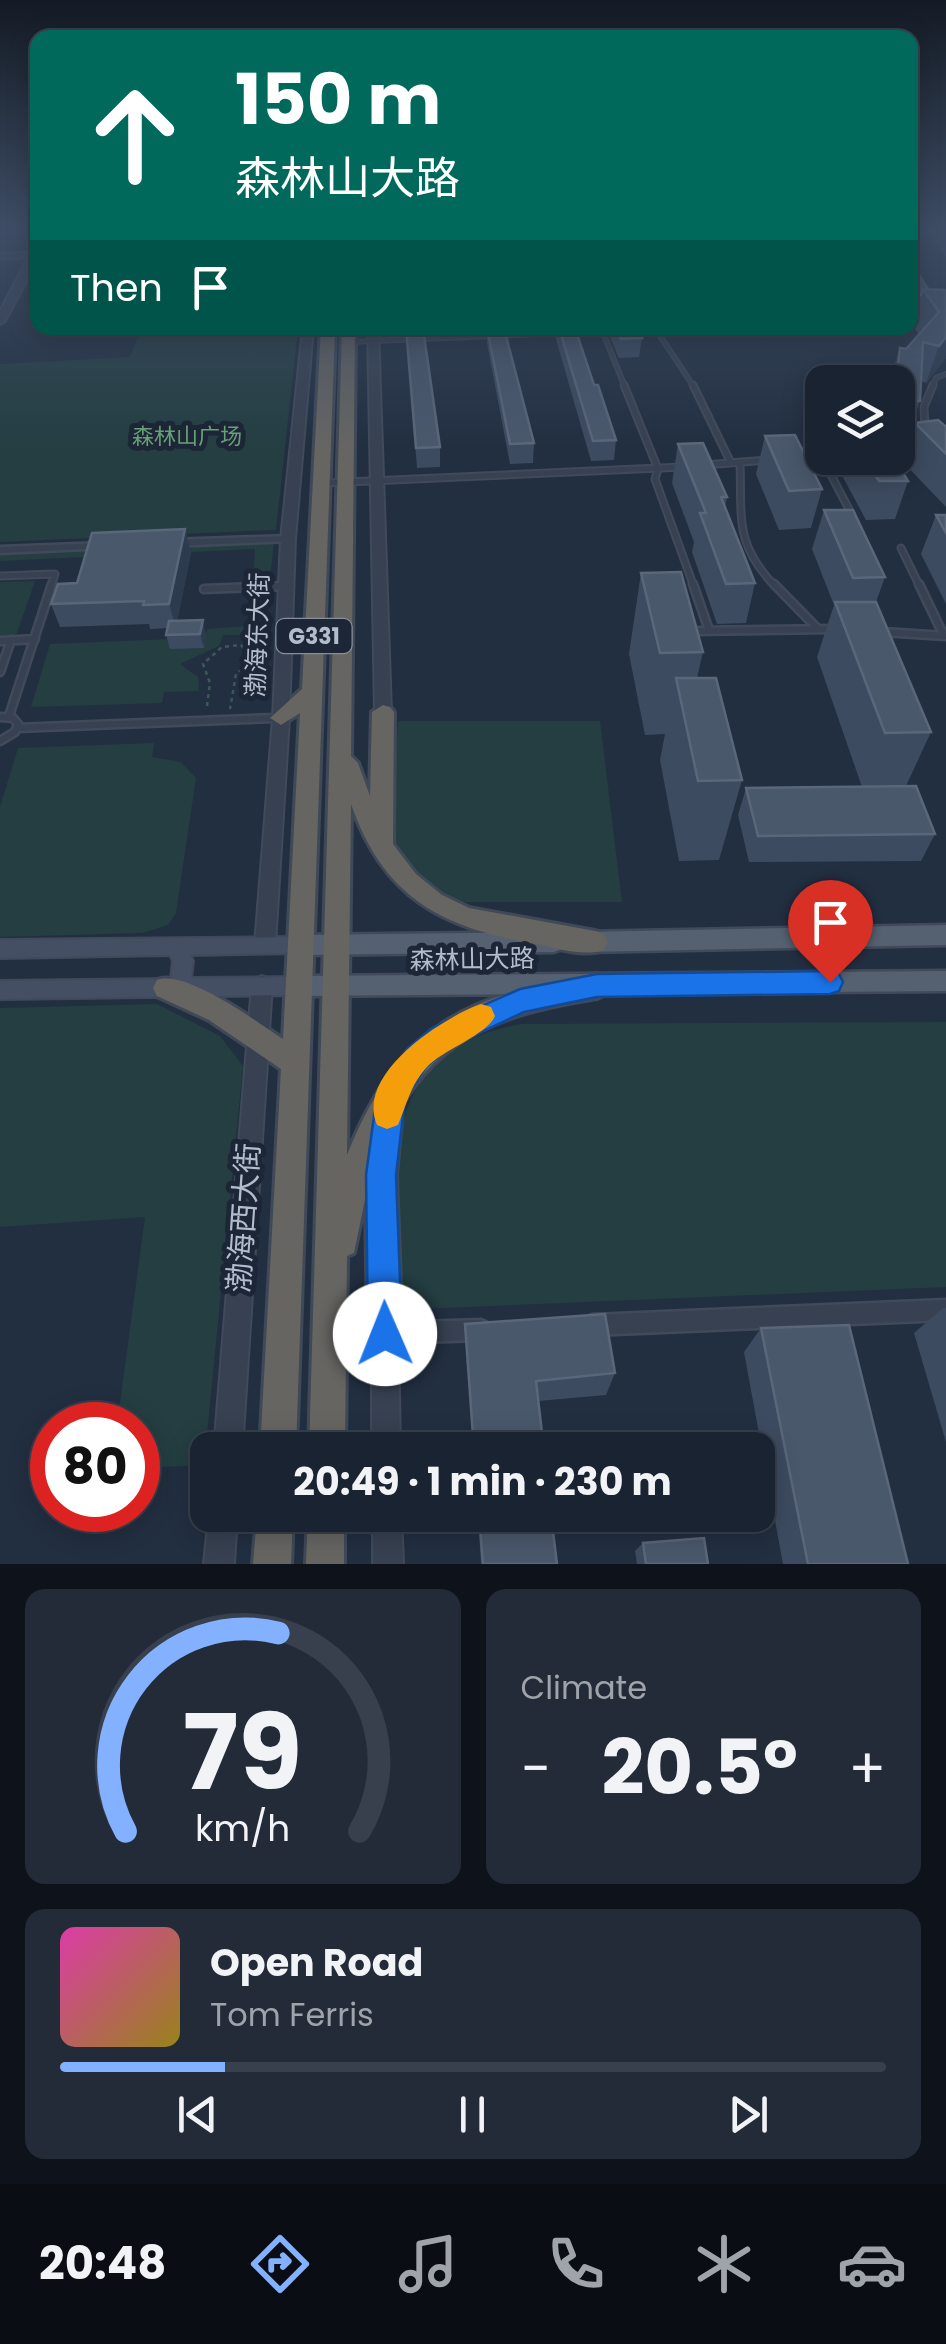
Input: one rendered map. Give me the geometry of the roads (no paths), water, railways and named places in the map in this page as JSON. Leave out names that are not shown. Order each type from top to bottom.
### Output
[{"type":"highway","name":"G331","points":[[299,986],[328,335]]},
{"type":"highway","name":"G331","points":[[327,1432],[347,335]]},
{"type":"highway","points":[[281,718],[312,691]]},
{"type":"highway","points":[[382,850],[383,712]]},
{"type":"highway","points":[[340,744],[366,820],[404,880],[442,906],[509,930],[595,942]]},
{"type":"highway","points":[[173,986],[296,1062]]},
{"type":"highway","name":"渤海西大街","points":[[279,1432],[299,986]]},
{"type":"highway","points":[[329,1370],[345,1228],[358,1164],[391,1094],[416,1058],[465,1024],[520,1000],[597,986]]},
{"type":"highway","points":[[385,1334],[381,1175],[391,1094]]},
{"type":"highway","points":[[272,1564],[274,1532]]},
{"type":"highway","points":[[325,1564],[326,1532]]},
{"type":"main road","name":"森林山大路","points":[[0,948],[946,936]]},
{"type":"main road","points":[[173,986],[182,961],[176,946]]},
{"type":"main road","name":"森林山大路","points":[[0,990],[946,981]]},
{"type":"street","name":"渤海东大街","points":[[265,946],[281,718],[288,539],[307,335]]},
{"type":"street","points":[[373,335],[383,712]]},
{"type":"street","points":[[150,544],[288,539]]},
{"type":"street","points":[[0,550],[112,546]]},
{"type":"street","name":"渤海西大街","points":[[229,1432],[262,985]]},
{"type":"street","points":[[578,1326],[946,1310]]},
{"type":"street","points":[[386,1432],[385,1334],[501,1329]]},
{"type":"street","points":[[220,1564],[222,1532]]},
{"type":"street","points":[[387,1532],[388,1564]]},
{"type":"lane","points":[[604,335],[658,468],[654,479],[709,631]]},
{"type":"lane","points":[[660,335],[686,372],[731,463]]},
{"type":"lane","points":[[896,365],[906,357]]},
{"type":"lane","points":[[915,444],[926,443],[924,407],[936,378],[946,374]]},
{"type":"lane","points":[[788,457],[805,455]]},
{"type":"lane","points":[[321,483],[772,459]]},
{"type":"lane","points":[[740,462],[742,536],[754,564],[816,628]]},
{"type":"lane","points":[[832,475],[854,518]]},
{"type":"lane","points":[[901,548],[945,636]]},
{"type":"lane","points":[[0,576],[55,574],[4,717],[16,721],[17,728]]},
{"type":"lane","points":[[204,589],[286,586]]},
{"type":"lane","points":[[682,631],[853,630]]},
{"type":"lane","points":[[871,631],[945,636]]},
{"type":"lane","points":[[0,641],[35,639]]},
{"type":"lane","points":[[0,672],[11,640]]},
{"type":"lane","points":[[0,753],[2,740],[17,728],[281,718]]},
{"type":"park label","name":"森林山广场","points":[[187,436]]}]
